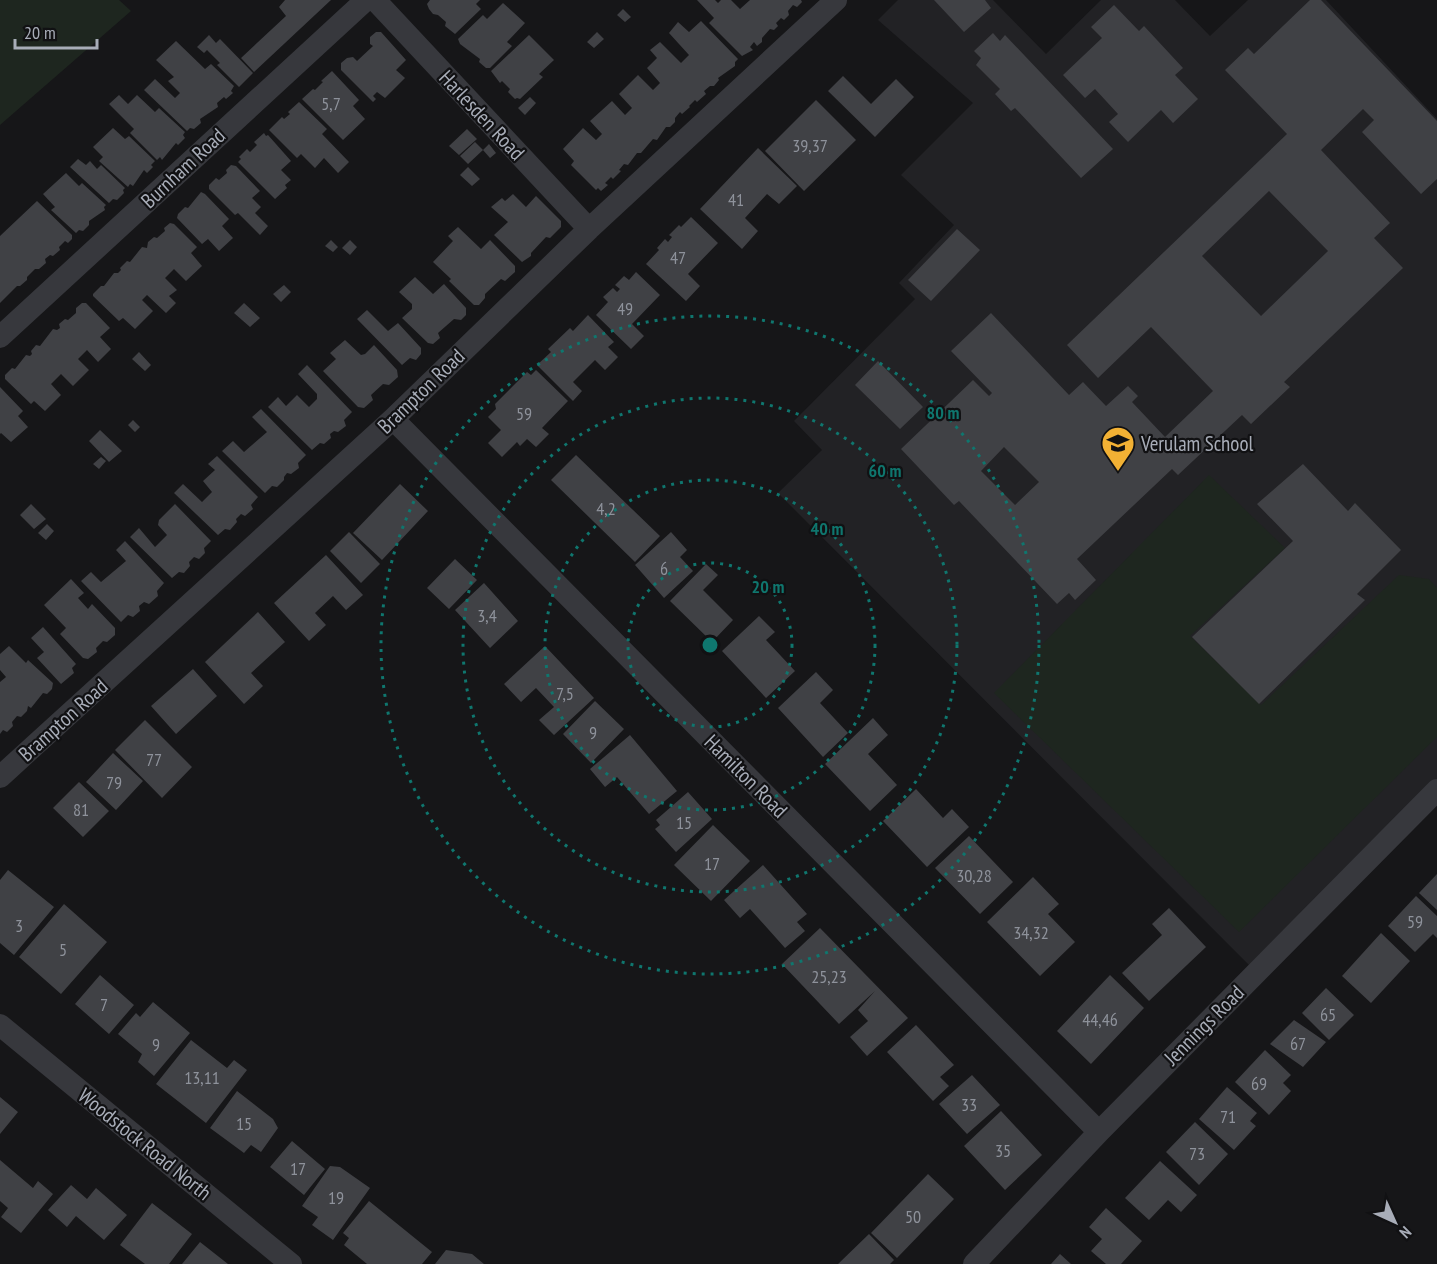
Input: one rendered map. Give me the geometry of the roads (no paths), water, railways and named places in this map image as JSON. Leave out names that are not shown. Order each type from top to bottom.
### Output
[{"type":"street","name":"Burnham Road","points":[[0,337],[366,0]]},
{"type":"street","name":"Harlesden Road","points":[[375,0],[589,229]]},
{"type":"street","name":"Brampton Road","points":[[0,777],[393,419],[589,229],[836,0]]},
{"type":"street","name":"Hamilton Road","points":[[393,419],[1099,1132]]},
{"type":"street","name":"Jennings Road","points":[[974,1264],[1099,1132],[1437,790]]},
{"type":"street","name":"Woodstock Road North","points":[[0,1025],[291,1264]]},
{"type":"place","name":"Verulam School","points":[[1118,472]]}]
